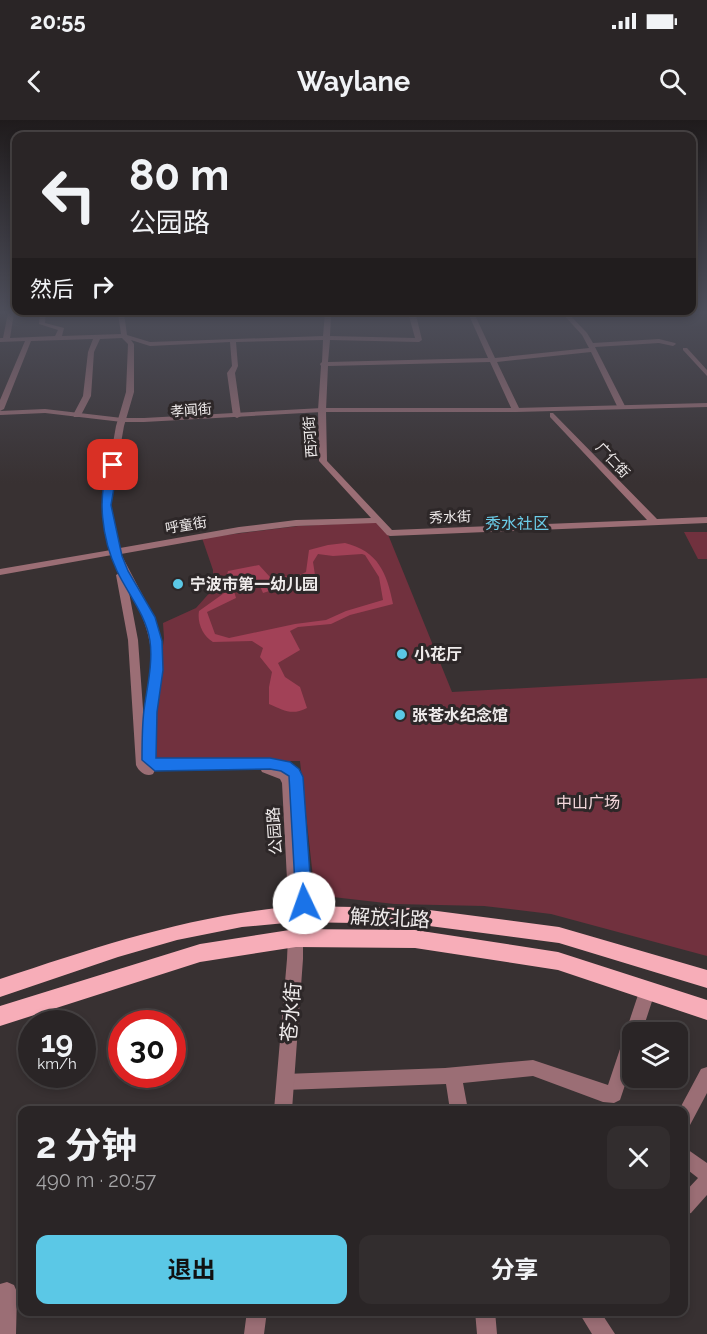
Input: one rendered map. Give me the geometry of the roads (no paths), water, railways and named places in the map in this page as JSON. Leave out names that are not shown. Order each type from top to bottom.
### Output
[{"type":"main road","name":"解放北路","points":[[0,988],[118,948],[177,932],[242,919],[296,914],[414,916],[559,935],[707,980]]},
{"type":"main road","name":"解放北路","points":[[0,1016],[200,953],[296,938],[415,939],[558,961],[707,1010]]},
{"type":"street","points":[[0,411],[15,370]]},
{"type":"street","points":[[77,415],[87,396],[89,370]]},
{"type":"street","points":[[116,550],[106,505],[121,423],[130,393],[130,370]]},
{"type":"street","points":[[233,370],[231,373],[237,416]]},
{"type":"street","name":"西河街","points":[[323,370],[323,461],[390,533]]},
{"type":"street","points":[[497,370],[516,410]]},
{"type":"street","points":[[604,370],[621,406]]},
{"type":"street","points":[[0,384],[9,384]]},
{"type":"street","name":"孝闻街","points":[[0,411],[45,411],[121,423],[322,412],[707,405]]},
{"type":"street","name":"孝闻街","points":[[0,419],[30,418],[121,423],[322,412],[553,416],[707,411]]},
{"type":"street","name":"广仁街","points":[[553,416],[655,523]]},
{"type":"street","name":"呼童街","points":[[0,572],[203,535],[296,523],[379,520]]},
{"type":"street","name":"秀水街","points":[[390,533],[707,520]]},
{"type":"street","name":"公园路","points":[[116,550],[134,640],[142,765],[148,771],[254,769],[276,772],[284,776],[288,783],[296,914]]},
{"type":"street","name":"公园路","points":[[116,550],[123,571],[149,617],[156,641],[157,670],[150,712],[149,760],[155,765],[270,763],[285,766],[294,772],[304,903],[296,914]]},
{"type":"street","name":"苍水街","points":[[283,1106],[296,914]]},
{"type":"street","points":[[638,1022],[648,989]]},
{"type":"street","points":[[285,1082],[453,1075],[533,1068],[603,1094],[614,1094],[622,1070]]},
{"type":"street","points":[[453,1075],[458,1106]]},
{"type":"street","points":[[688,1111],[707,1075]]},
{"type":"street","points":[[688,1159],[707,1174]]},
{"type":"street","points":[[688,1202],[707,1182]]},
{"type":"street","points":[[0,1294],[7,1292],[6,1334]]},
{"type":"street","points":[[254,1334],[256,1316]]},
{"type":"street","points":[[485,1316],[487,1334]]},
{"type":"street","points":[[592,1316],[605,1334]]},
{"type":"place","name":"宁波市第一幼儿园","points":[[178,584]]},
{"type":"place","name":"小花厅","points":[[402,654]]},
{"type":"place","name":"张苍水纪念馆","points":[[400,715]]},
{"type":"district","name":"秀水社区","points":[[517,523]]},
{"type":"park label","name":"中山广场","points":[[588,802]]}]
